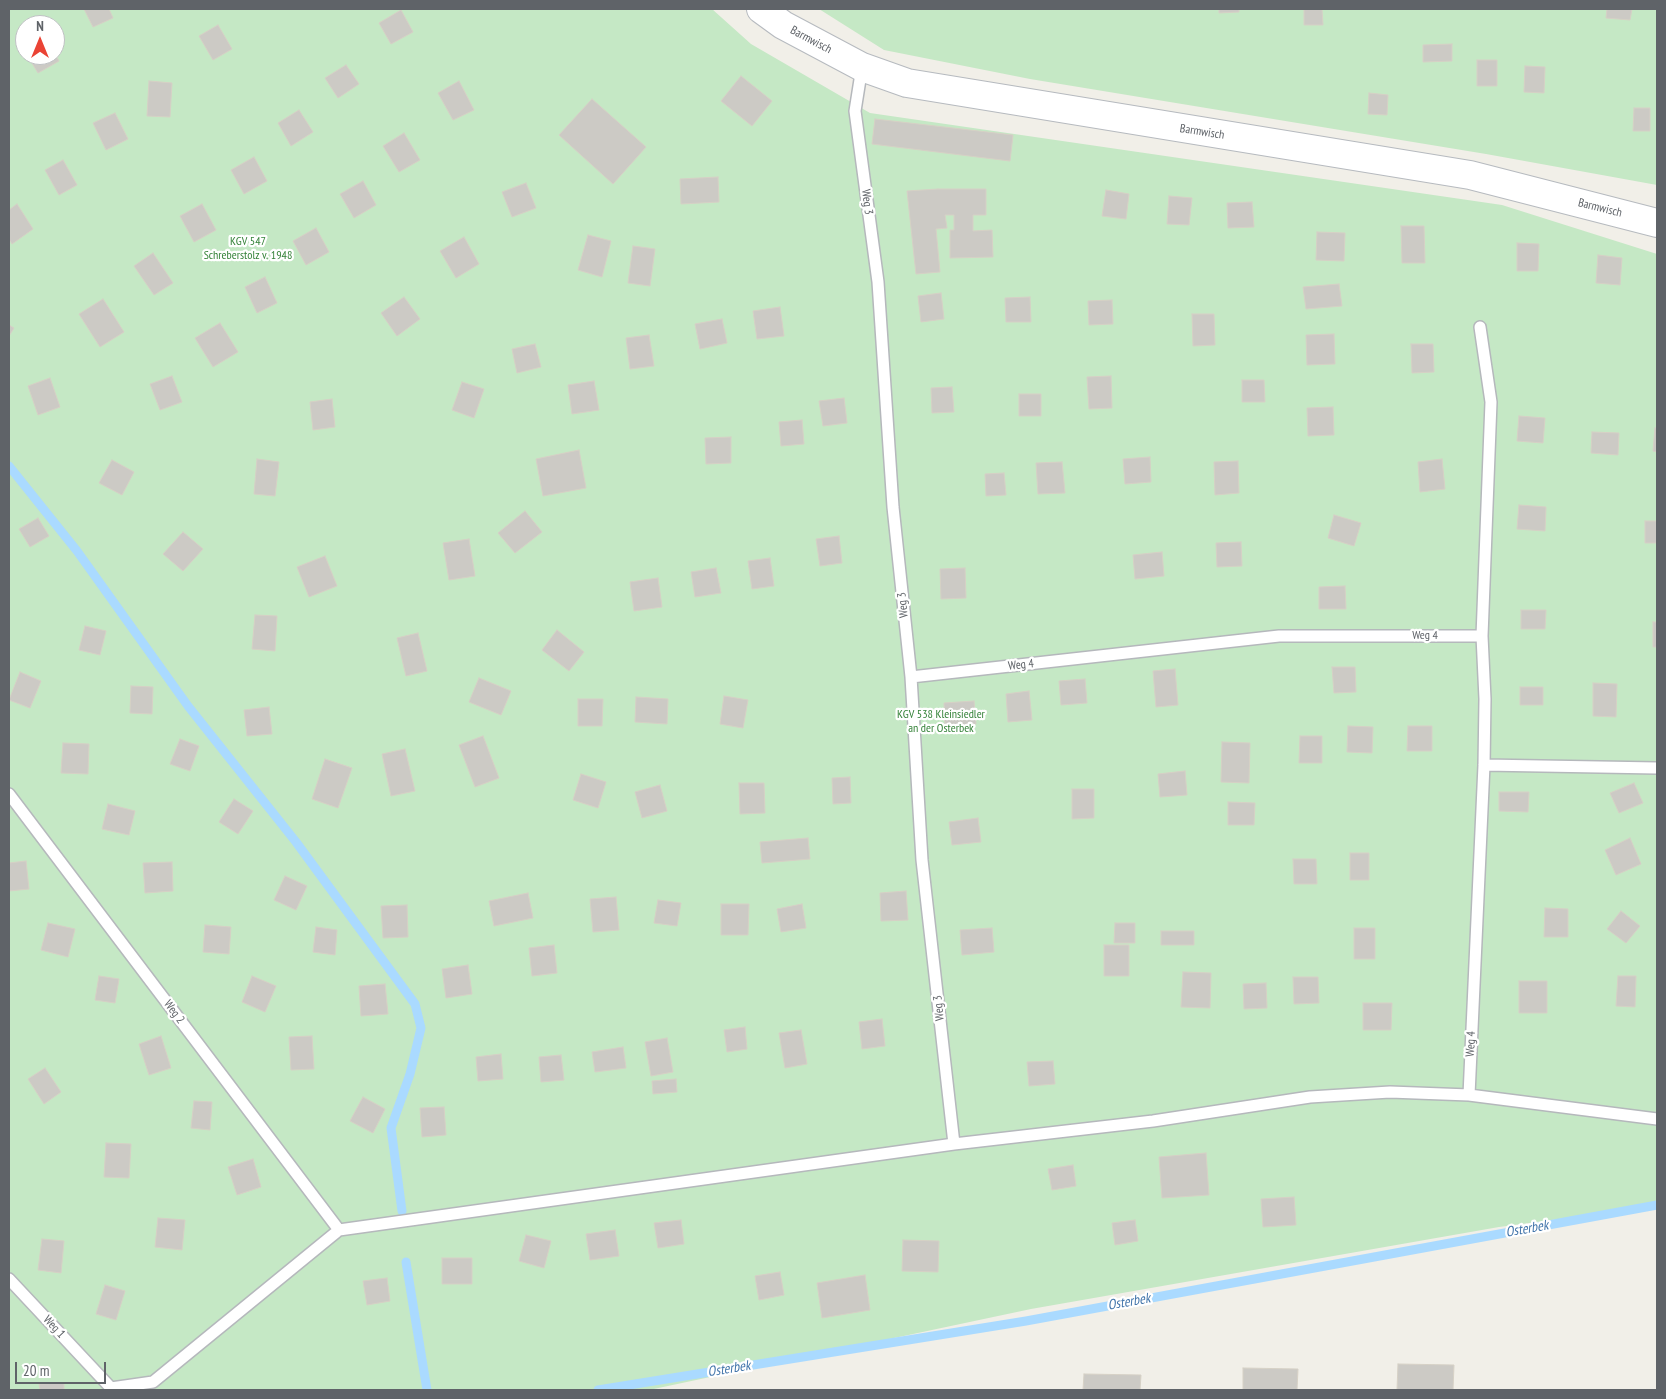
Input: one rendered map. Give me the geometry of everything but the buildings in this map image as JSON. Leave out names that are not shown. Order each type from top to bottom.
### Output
[{"type":"street","name":"Barmwisch","points":[[761,9],[783,25],[862,67],[907,84],[1470,175],[1657,223]]},
{"type":"lane","name":"Weg 3","points":[[862,67],[855,110],[878,282],[893,507],[911,677],[922,860],[954,1144]]},
{"type":"lane","points":[[1480,328],[1491,402],[1482,636]]},
{"type":"lane","name":"Weg 4","points":[[911,677],[1280,636],[1482,636],[1485,698],[1484,765],[1469,1095]]},
{"type":"lane","points":[[1484,765],[1657,768]]},
{"type":"lane","name":"Weg 2","points":[[9,794],[339,1230]]},
{"type":"lane","points":[[339,1230],[954,1144],[1154,1121],[1310,1097],[1390,1092],[1469,1095],[1657,1119]]},
{"type":"lane","name":"Weg 1","points":[[9,1279],[111,1388],[153,1382],[339,1230]]},
{"type":"green space","name":"KGV 538 Kleinsiedler an der Osterbek","points":[[9,9],[712,9],[751,44],[870,113],[1502,205],[1657,254],[1657,1206],[1499,1227],[1031,1309],[649,1390],[9,1390]]},
{"type":"green space","points":[[819,9],[1657,9],[1657,185],[1486,154],[1030,79],[884,50]]},
{"type":"waterway","points":[[9,466],[77,551],[188,706],[296,842],[415,1004],[421,1028],[410,1074],[391,1128],[402,1211]]},
{"type":"waterway","name":"Osterbek","points":[[598,1390],[1026,1321],[1657,1205]]},
{"type":"waterway","points":[[406,1262],[427,1390]]},
{"type":"park label","name":"KGV 547 Schreberstolz v. 1948","points":[[248,249]]}]
